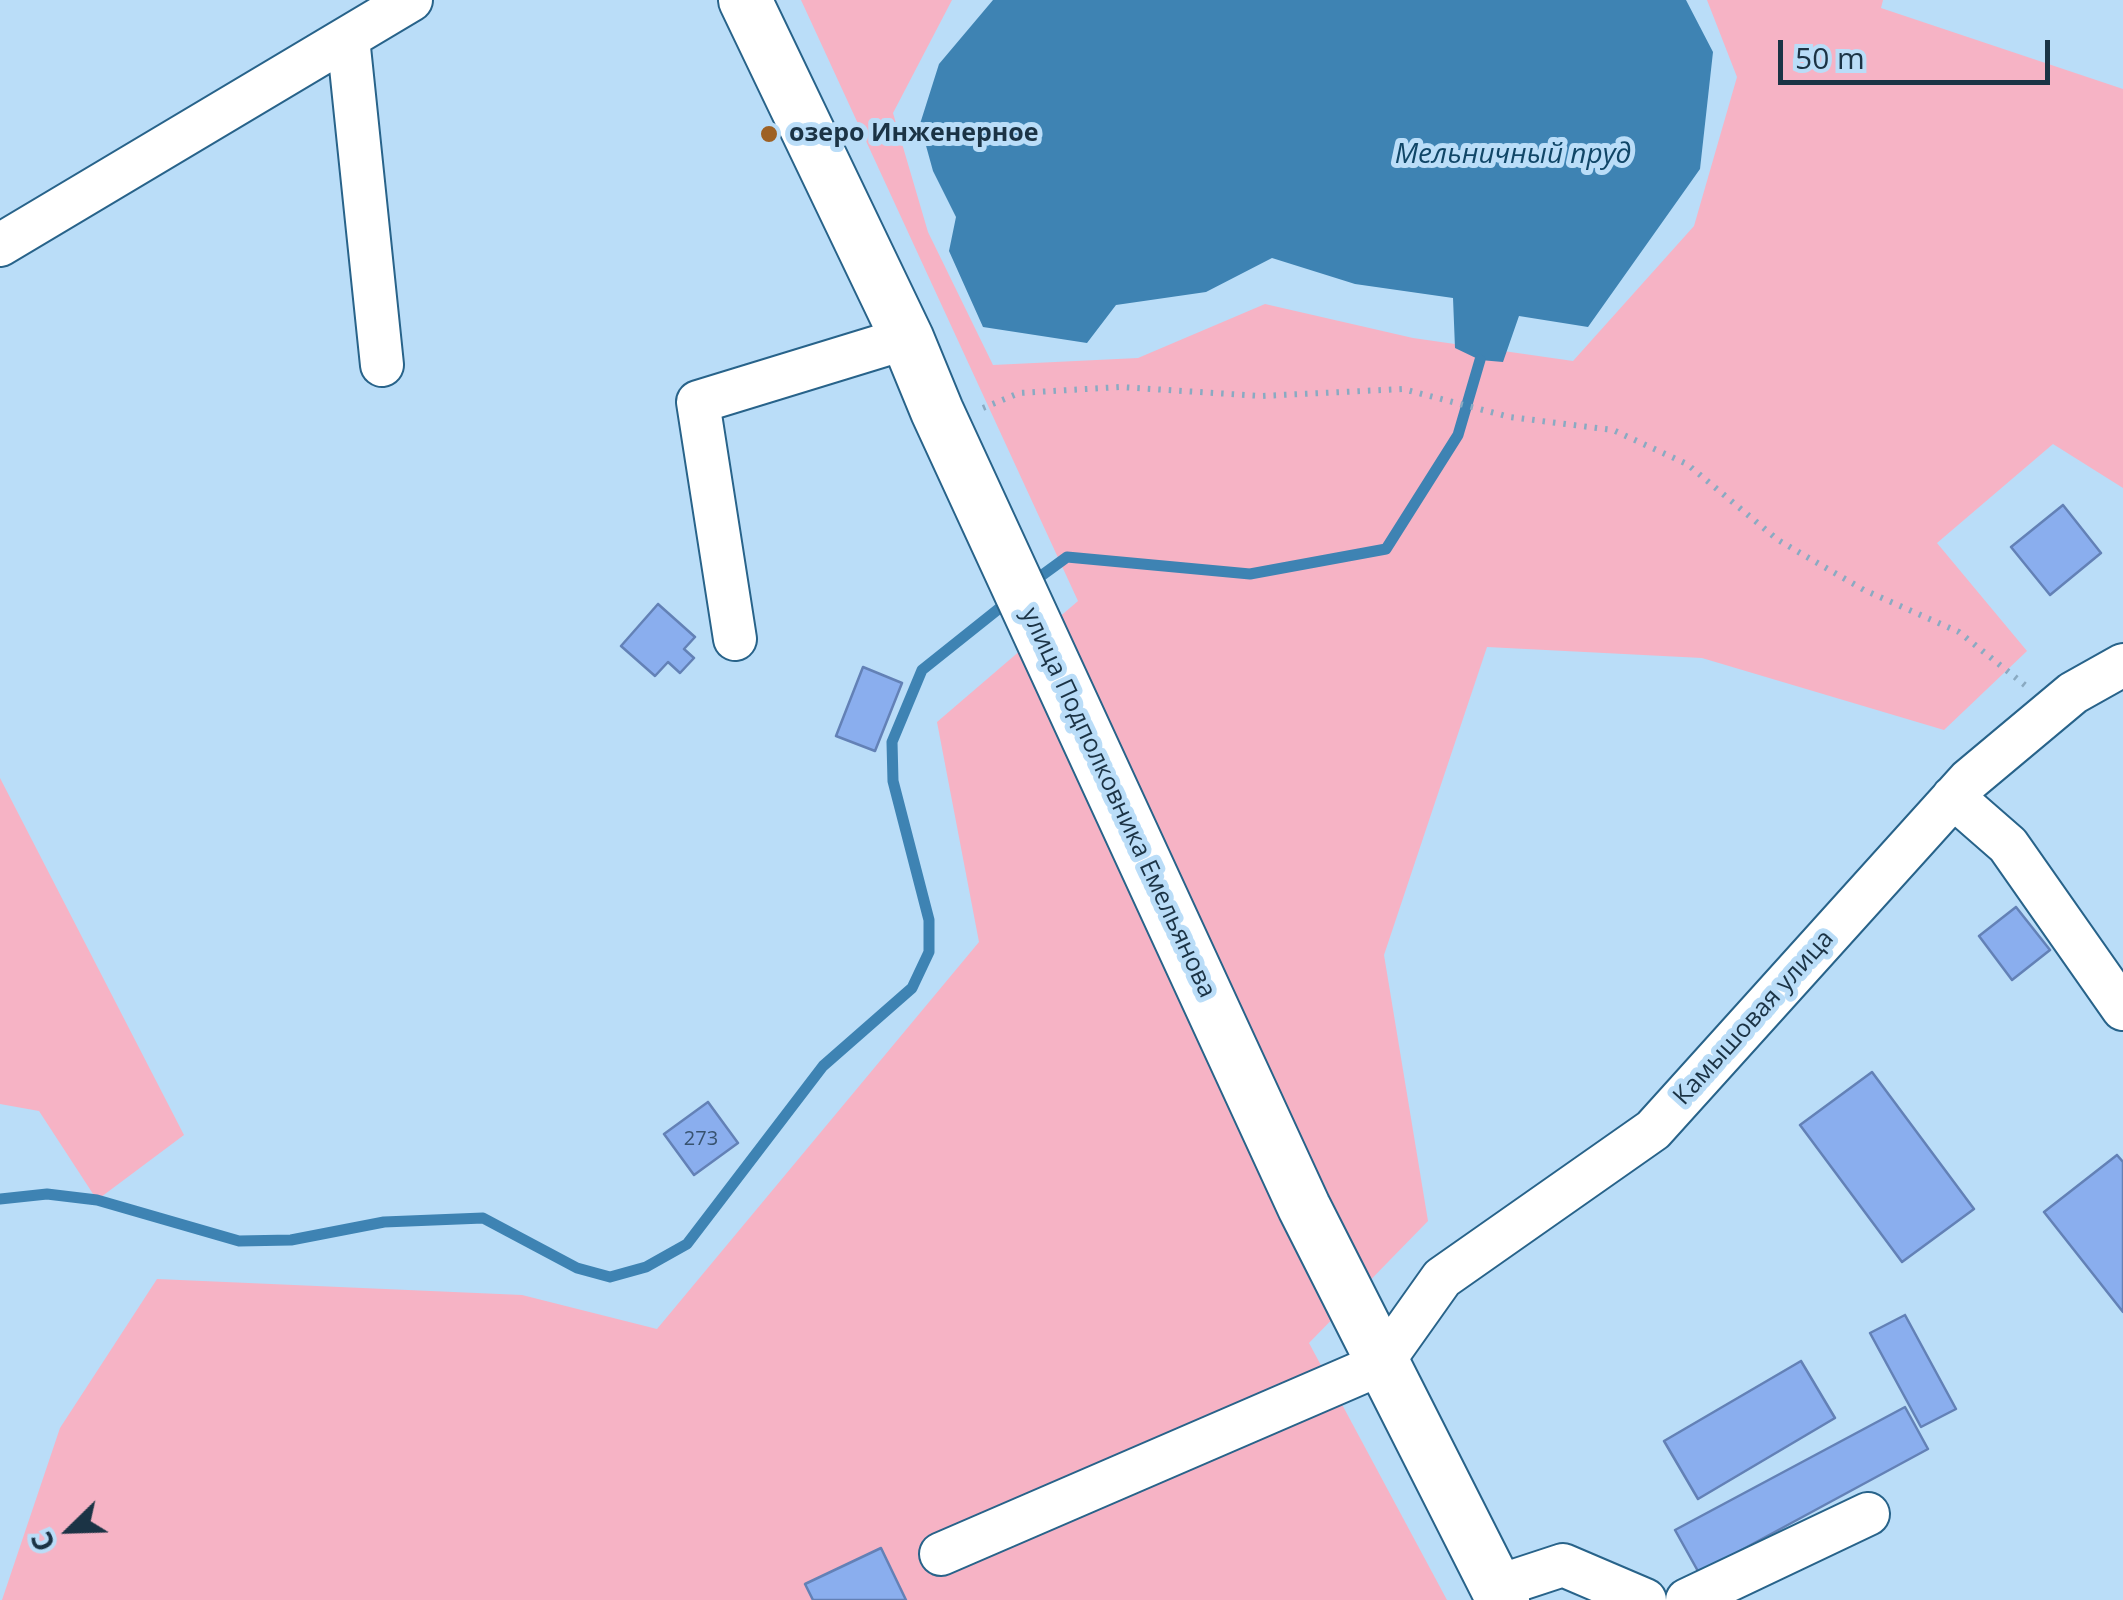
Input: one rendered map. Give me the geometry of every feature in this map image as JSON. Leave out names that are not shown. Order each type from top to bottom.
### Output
[{"type":"main road","name":"улица Подполковника Емельянова","points":[[745,0],[908,338],[943,424],[1304,1207],[1500,1594]]},
{"type":"street","points":[[0,245],[411,0]]},
{"type":"street","points":[[348,38],[382,365]]},
{"type":"street","points":[[736,639],[698,402],[908,338]]},
{"type":"street","name":"Камышовая улица","points":[[1381,1364],[1442,1278],[1653,1130],[1953,798],[2054,708],[2123,665]]},
{"type":"street","points":[[1953,798],[2008,844],[2123,1009]]},
{"type":"street","points":[[941,1554],[1381,1364]]},
{"type":"street","points":[[1686,1600],[1868,1514]]},
{"type":"street","points":[[1500,1594],[1563,1565],[1645,1600]]},
{"type":"path","points":[[943,424],[1018,393],[1120,387],[1261,396],[1403,389],[1499,412],[1613,430],[1686,464],[1778,540],[1864,590],[1959,632],[2054,708]]},
{"type":"shaded area","points":[[801,0],[952,0],[893,113],[928,232],[993,365],[1138,358],[1265,304],[1413,338],[1573,361],[1694,226],[1737,77],[1707,0],[1883,0],[1881,8],[2123,89],[2123,488],[2053,444],[1937,543],[2027,651],[1944,730],[1702,658],[1487,647],[1384,955],[1428,1221],[1309,1343],[1447,1600],[2,1600],[60,1428],[157,1279],[522,1295],[657,1329],[979,942],[937,722],[1078,601]]},
{"type":"shaded area","points":[[0,778],[184,1135],[97,1200],[39,1111],[0,1104]]},
{"type":"water","name":"Мельничный пруд","points":[[993,0],[1686,0],[1713,52],[1700,169],[1588,327],[1519,316],[1503,362],[1480,360],[1455,348],[1453,298],[1355,284],[1272,258],[1206,292],[1116,305],[1087,343],[983,327],[949,251],[956,217],[933,171],[920,124],[939,64]]},
{"type":"building","points":[[2063,505],[2101,553],[2050,595],[2011,547]]},
{"type":"building","points":[[658,604],[695,637],[684,649],[694,658],[680,673],[668,662],[655,676],[621,646]]},
{"type":"building","points":[[863,667],[902,683],[875,751],[836,736]]},
{"type":"building","points":[[2016,907],[2050,950],[2012,980],[1979,936]]},
{"type":"building","points":[[1872,1072],[1974,1209],[1902,1262],[1800,1125]]},
{"type":"building","points":[[708,1102],[738,1143],[694,1175],[664,1134]]},
{"type":"building","points":[[2117,1155],[2123,1162],[2123,1312],[2044,1212]]},
{"type":"building","points":[[1905,1315],[1956,1409],[1921,1427],[1870,1333]]},
{"type":"building","points":[[1801,1361],[1835,1418],[1698,1499],[1664,1441]]},
{"type":"building","points":[[1905,1407],[1928,1449],[1699,1573],[1675,1530]]},
{"type":"building","points":[[881,1548],[906,1600],[813,1600],[805,1584]]},
{"type":"waterway","points":[[1030,584],[1067,557],[1250,574],[1386,549],[1458,435],[1480,360]]},
{"type":"waterway","points":[[0,1199],[47,1194],[97,1200],[239,1241],[291,1240],[384,1222],[483,1218],[577,1268],[610,1277],[646,1267],[687,1244],[823,1066],[912,988],[929,952],[929,920],[893,781],[892,742],[922,670],[1011,599]]},
{"type":"place","name":"озеро Инженерное","points":[[769,134]]}]
